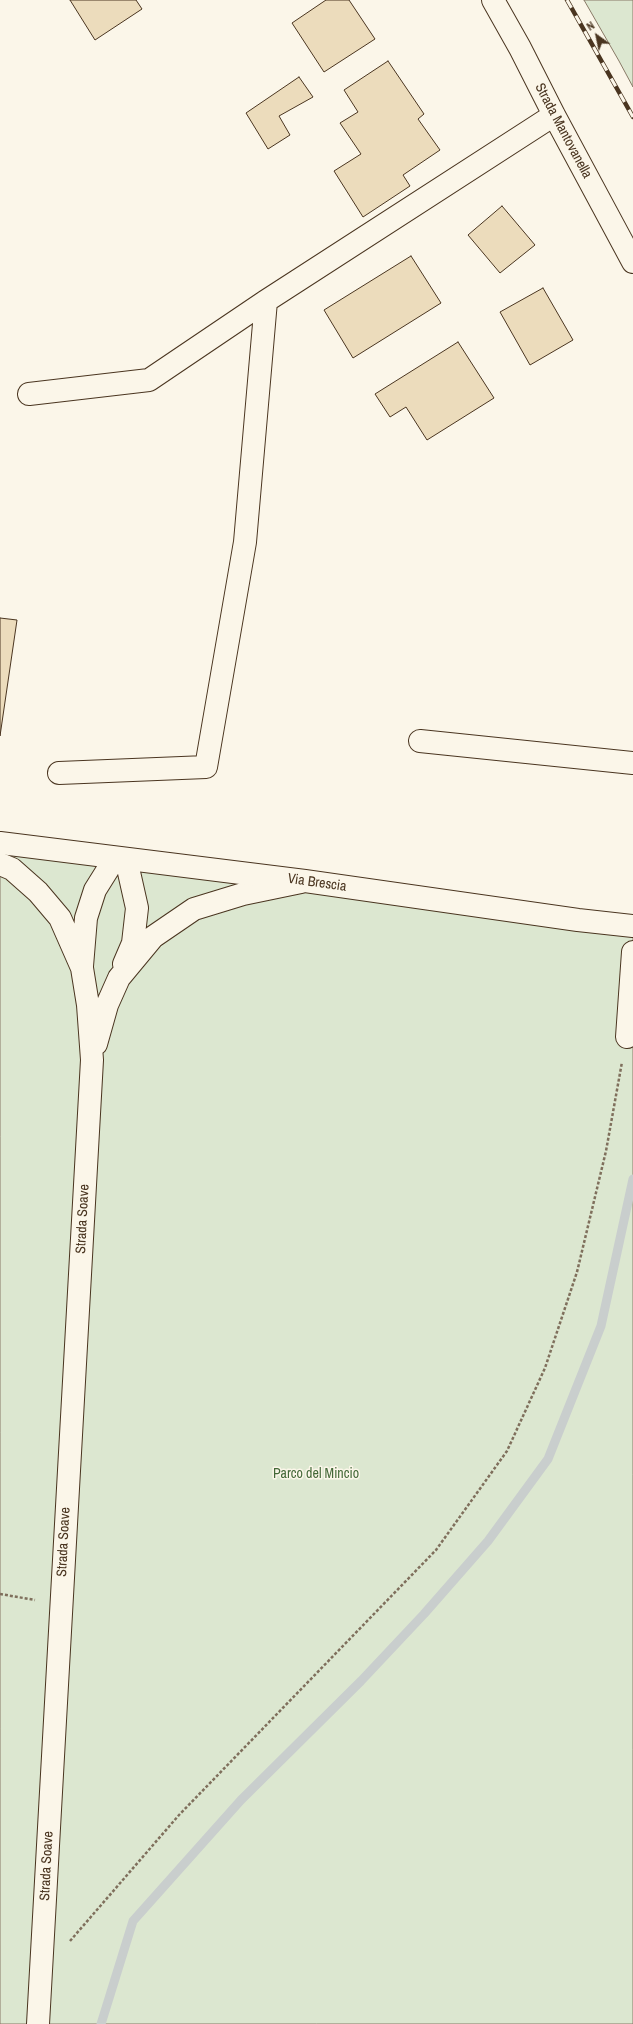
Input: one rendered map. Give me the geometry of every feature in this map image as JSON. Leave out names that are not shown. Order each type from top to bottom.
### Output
[{"type":"street","name":"Strada Mantovanella","points":[[493,0],[633,262]]},
{"type":"street","points":[[29,394],[149,380],[266,301],[554,115]]},
{"type":"street","points":[[59,773],[206,767],[245,542],[266,301]]},
{"type":"street","points":[[420,741],[633,763]]},
{"type":"street","name":"Via Brescia","points":[[0,843],[305,881],[578,920],[633,926]]},
{"type":"street","points":[[92,1060],[88,1005],[82,968],[86,918],[95,890],[120,859]]},
{"type":"street","points":[[92,1060],[107,1005],[132,943],[137,908],[120,859]]},
{"type":"street","points":[[0,864],[12,869],[38,892],[60,918],[82,968]]},
{"type":"street","points":[[119,978],[153,937],[194,908],[243,894],[305,881]]},
{"type":"street","points":[[627,1037],[633,952]]},
{"type":"street","name":"Strada Soave","points":[[38,2024],[92,1060]]},
{"type":"path","points":[[42,1973],[179,1815],[436,1550],[507,1451],[545,1368],[577,1272],[606,1151],[627,1037]]},
{"type":"path","points":[[0,1594],[61,1605]]},
{"type":"green space","points":[[584,0],[633,0],[633,87],[619,61]]},
{"type":"green space","name":"Parco del Mincio","points":[[0,841],[633,925],[633,2024],[0,2024]]},
{"type":"building","points":[[70,0],[136,0],[142,9],[95,40]]},
{"type":"building","points":[[326,0],[349,0],[375,39],[324,72],[292,23]]},
{"type":"building","points":[[388,61],[424,114],[418,119],[440,150],[403,175],[410,186],[363,217],[334,171],[361,154],[340,123],[358,112],[344,90]]},
{"type":"building","points":[[299,77],[313,97],[279,116],[290,135],[268,149],[246,113]]},
{"type":"building","points":[[502,206],[535,245],[500,273],[468,235]]},
{"type":"building","points":[[411,256],[441,303],[353,358],[324,310]]},
{"type":"building","points":[[543,288],[573,340],[530,365],[500,312]]},
{"type":"building","points":[[458,342],[494,398],[427,440],[406,407],[390,417],[375,394]]},
{"type":"building","points":[[0,618],[17,620],[0,736]]},
{"type":"waterway","points":[[101,2024],[133,1921],[241,1800],[361,1681],[424,1614],[488,1541],[548,1459],[601,1326],[633,1179]]},
{"type":"railway","points":[[567,0],[633,117]]}]
